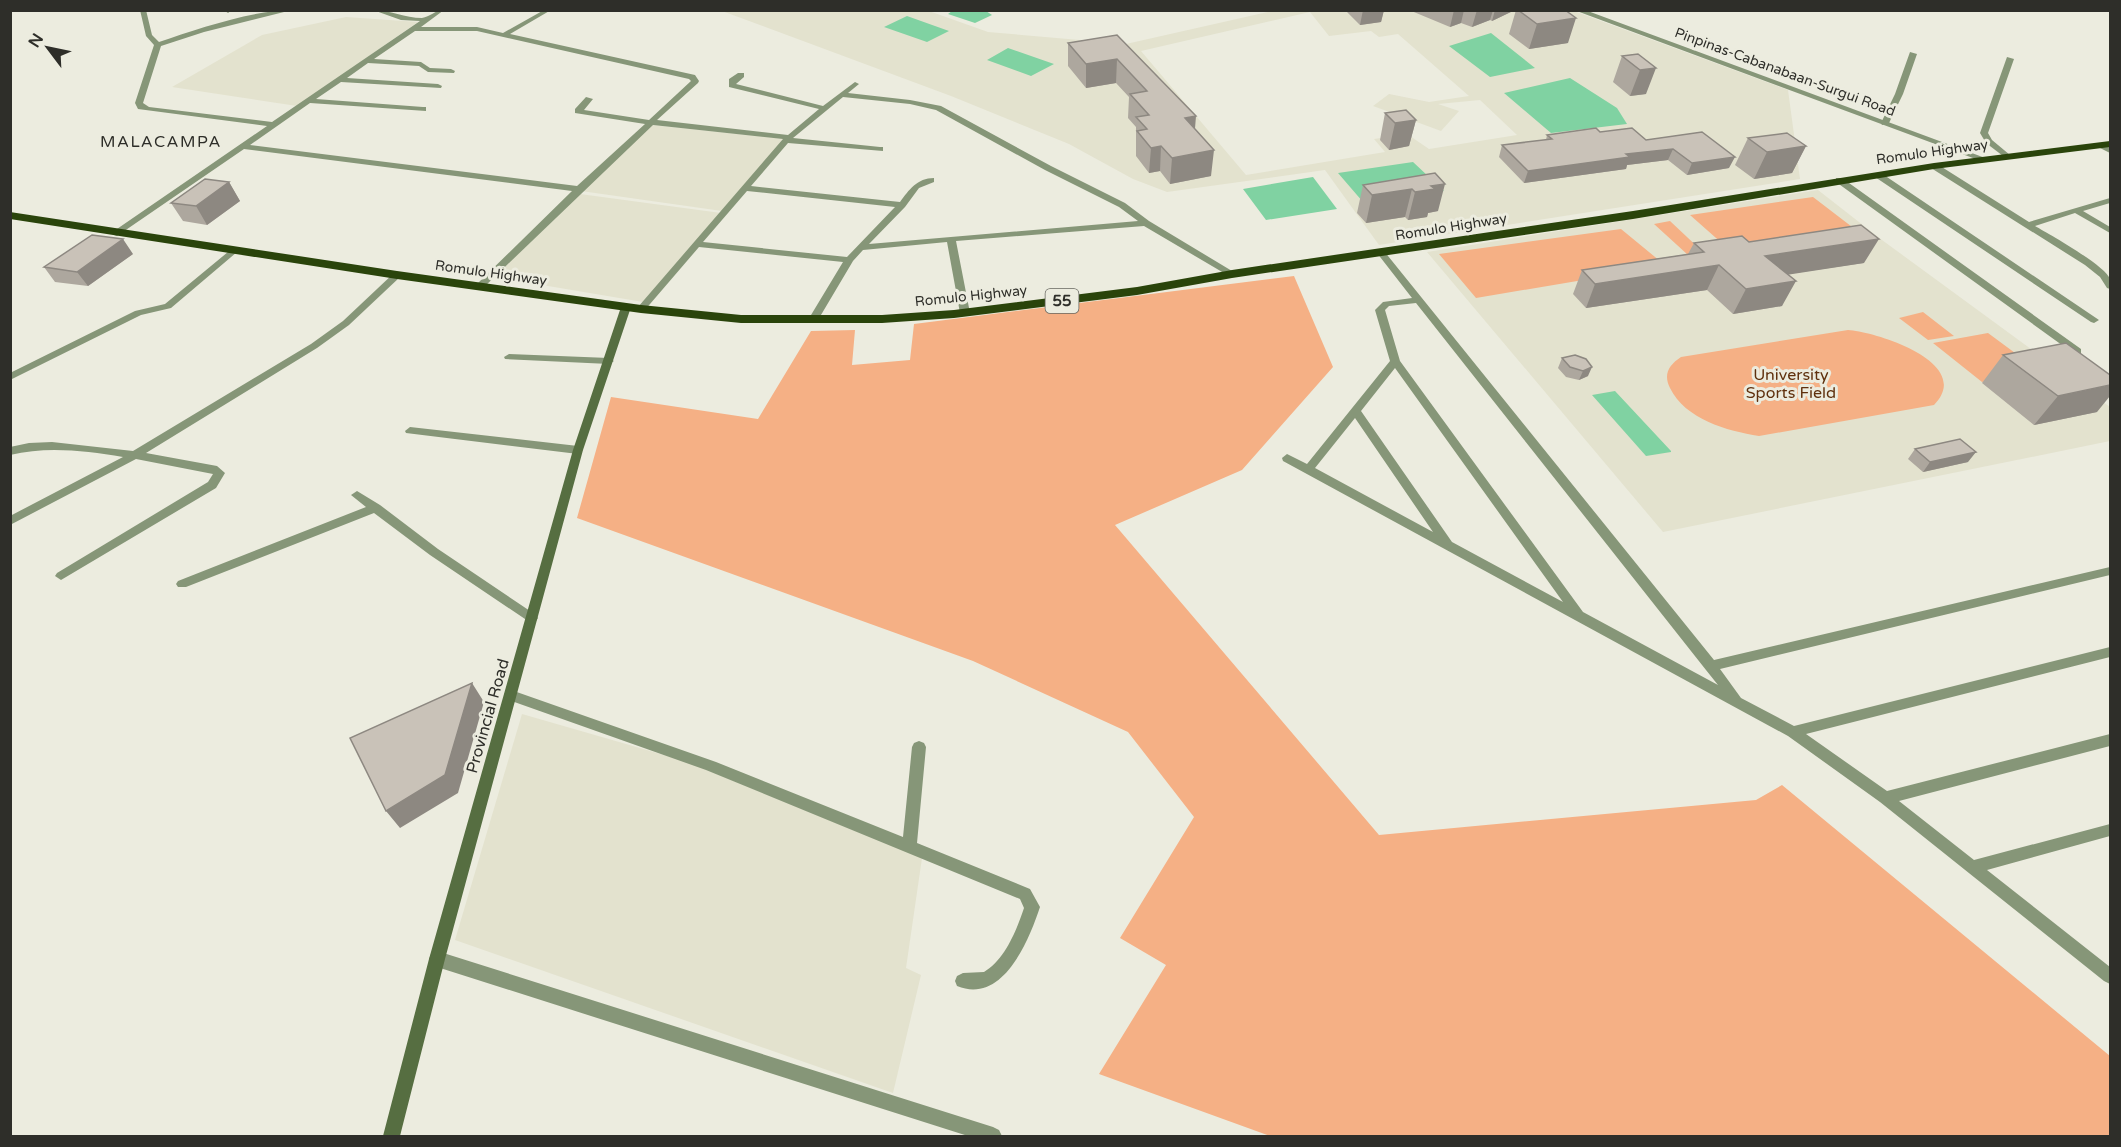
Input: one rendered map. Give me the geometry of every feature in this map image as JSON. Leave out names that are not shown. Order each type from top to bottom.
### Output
[{"type":"highway","name":"Romulo Highway","points":[[10,215],[397,275],[641,309],[741,319],[904,318],[965,313],[1137,291],[1232,274],[1654,212],[1839,180],[1984,159],[2107,147]]},
{"type":"main road","name":"Provincial Road","points":[[391,1137],[437,959],[578,450],[626,307]]},
{"type":"street","points":[[143,10],[149,36],[158,45]]},
{"type":"street","points":[[253,19],[265,10]]},
{"type":"street","points":[[274,125],[141,107],[139,103],[158,45],[191,33],[289,10]]},
{"type":"street","points":[[376,10],[401,18],[427,20]]},
{"type":"street","points":[[117,233],[441,10]]},
{"type":"street","name":"Pinpinas-Cabanabaan-Surgui Road","points":[[1577,10],[1984,159]]},
{"type":"street","points":[[504,35],[548,11]]},
{"type":"street","points":[[413,29],[460,27],[504,35],[693,77],[695,81],[579,189],[480,286]]},
{"type":"street","points":[[1885,123],[1899,94],[1913,54]]},
{"type":"street","points":[[2007,157],[1989,141],[1984,133],[2010,59]]},
{"type":"street","points":[[368,61],[421,64],[428,70],[451,71]]},
{"type":"street","points":[[741,75],[732,81],[732,85],[824,108]]},
{"type":"street","points":[[340,80],[438,86]]},
{"type":"street","points":[[641,309],[787,139],[855,84]]},
{"type":"street","points":[[841,95],[910,102],[938,108],[1122,205],[1146,223],[1232,274]]},
{"type":"street","points":[[590,99],[578,111],[650,122],[880,149]]},
{"type":"street","points":[[309,101],[423,109]]},
{"type":"street","points":[[244,147],[579,189]]},
{"type":"street","points":[[1934,166],[2088,263],[2103,275],[2110,286]]},
{"type":"street","points":[[1878,175],[2094,320]]},
{"type":"street","points":[[813,320],[849,260],[902,205],[916,186],[931,180]]},
{"type":"street","points":[[1839,180],[2088,359]]},
{"type":"street","points":[[744,188],[902,205]]},
{"type":"street","points":[[2028,225],[2110,200]]},
{"type":"street","points":[[2076,210],[2110,230]]},
{"type":"street","points":[[860,248],[1146,223]]},
{"type":"street","points":[[951,239],[965,313]]},
{"type":"street","points":[[698,244],[849,260]]},
{"type":"street","points":[[10,377],[138,314],[168,306],[234,250]]},
{"type":"street","points":[[1381,253],[1712,666],[1737,702]]},
{"type":"street","points":[[10,521],[133,456],[331,334],[397,275]]},
{"type":"street","points":[[1418,300],[1386,304],[1380,310],[1395,361],[1579,616]]},
{"type":"street","points":[[509,357],[609,361]]},
{"type":"street","points":[[1308,470],[1395,361]]},
{"type":"street","points":[[1356,410],[1448,546]]},
{"type":"street","points":[[410,431],[578,450]]},
{"type":"street","points":[[10,452],[21,447],[41,445],[133,456],[213,469],[219,473],[212,485],[61,576]]},
{"type":"street","points":[[1287,458],[1793,732],[1885,798],[2110,976]]},
{"type":"street","points":[[357,495],[434,552],[532,618]]},
{"type":"street","points":[[182,584],[376,508]]},
{"type":"street","points":[[1712,666],[2110,571]]},
{"type":"street","points":[[1793,732],[2110,652]]},
{"type":"street","points":[[511,695],[711,766],[1025,894],[1032,907],[1028,920],[1000,970],[988,979],[963,981]]},
{"type":"street","points":[[1885,798],[2110,740]]},
{"type":"street","points":[[909,846],[919,747]]},
{"type":"street","points":[[1973,867],[2110,830]]},
{"type":"street","points":[[437,959],[993,1137]]},
{"type":"shaded area","points":[[722,11],[929,11],[988,32],[1126,44],[1272,11],[1574,11],[1788,90],[1800,179],[1379,245],[1325,170],[1167,192],[1133,179],[1069,144],[951,96]],"holes":[[[1310,12],[1329,36],[1371,31],[1379,37],[1398,34],[1469,96],[1429,102],[1389,94],[1373,106],[1441,131],[1459,111],[1438,104],[1480,100],[1517,135],[1429,149],[1407,134],[1374,139],[1385,152],[1246,175],[1141,51]]]},
{"type":"shaded area","points":[[952,11],[986,11],[992,15],[975,23],[948,14]]},
{"type":"shaded area","points":[[907,16],[949,31],[927,42],[884,27]]},
{"type":"shaded area","points":[[346,17],[418,22],[297,106],[172,87],[262,35]]},
{"type":"shaded area","points":[[1491,33],[1535,68],[1490,77],[1449,46]]},
{"type":"shaded area","points":[[1008,48],[1054,64],[1031,76],[987,60]]},
{"type":"shaded area","points":[[1570,78],[1617,108],[1627,124],[1551,133],[1504,93]]},
{"type":"shaded area","points":[[652,125],[785,139],[722,211],[581,191]]},
{"type":"shaded area","points":[[1413,162],[1444,191],[1363,202],[1338,173]]},
{"type":"shaded area","points":[[1313,177],[1337,209],[1266,220],[1243,189]]},
{"type":"shaded area","points":[[1818,190],[1882,240],[2110,407],[2110,441],[1663,532],[1427,252]]},
{"type":"shaded area","points":[[580,194],[721,213],[643,302],[494,277]]},
{"type":"shaded area","points":[[1615,391],[1671,452],[1646,456],[1592,395]]},
{"type":"shaded area","points":[[522,714],[685,761],[922,858],[906,968],[921,975],[893,1093],[455,940]]},
{"type":"green space","points":[[1813,197],[1860,233],[1733,253],[1690,215]]},
{"type":"green space","points":[[1670,221],[1704,253],[1688,255],[1654,224]]},
{"type":"green space","points":[[1621,229],[1666,266],[1476,298],[1439,254]]},
{"type":"green space","points":[[1294,276],[1333,367],[1242,470],[1115,525],[1379,835],[1756,800],[1782,785],[2110,1056],[2110,1136],[1270,1136],[1099,1074],[1166,965],[1120,938],[1194,817],[1128,732],[973,661],[577,518],[611,397],[758,419],[811,331],[855,330],[852,365],[910,360],[914,324]]},
{"type":"green space","points":[[1923,312],[1954,336],[1928,340],[1899,318]]},
{"type":"green space","name":"University Sports Field","points":[[1848,330],[1899,344],[1917,352],[1932,363],[1942,376],[1943,390],[1934,405],[1759,436],[1708,422],[1686,408],[1677,399],[1668,383],[1668,370],[1681,357]]},
{"type":"green space","points":[[1988,333],[2038,370],[1982,382],[1933,343]]},
{"type":"building","points":[[1518,10],[1565,10],[1576,18],[1537,24]]},
{"type":"building","points":[[1117,35],[1196,116],[1185,118],[1214,150],[1172,158],[1161,146],[1151,148],[1137,131],[1147,129],[1136,117],[1149,115],[1130,94],[1147,91],[1117,59],[1086,64],[1068,43]]},
{"type":"building","points":[[1638,54],[1656,68],[1640,70],[1622,56]]},
{"type":"building","points":[[1406,110],[1416,120],[1395,123],[1385,113]]},
{"type":"building","points":[[1596,128],[1600,132],[1632,128],[1646,140],[1702,132],[1735,157],[1692,163],[1673,149],[1626,154],[1630,157],[1528,171],[1502,145],[1552,139],[1547,135]]},
{"type":"building","points":[[1787,133],[1806,146],[1767,152],[1748,138]]},
{"type":"building","points":[[1435,173],[1445,184],[1431,186],[1435,189],[1415,192],[1412,189],[1372,195],[1363,185]]},
{"type":"building","points":[[205,179],[229,182],[196,206],[171,203]]},
{"type":"building","points":[[1861,225],[1879,239],[1765,256],[1796,281],[1746,289],[1719,265],[1595,284],[1582,270],[1704,252],[1694,243],[1742,236],[1749,242]]},
{"type":"building","points":[[92,235],[123,239],[77,272],[44,267]]},
{"type":"building","points":[[2066,343],[2110,375],[2110,385],[2058,396],[2003,355]]},
{"type":"building","points":[[1575,355],[1586,359],[1592,367],[1583,371],[1570,367],[1562,358]]},
{"type":"building","points":[[1960,439],[1976,452],[1930,462],[1915,449]]},
{"type":"building","points":[[472,683],[445,775],[386,811],[350,738]]},
{"type":"district","name":"MALACAMPA","points":[[161,142]]}]
